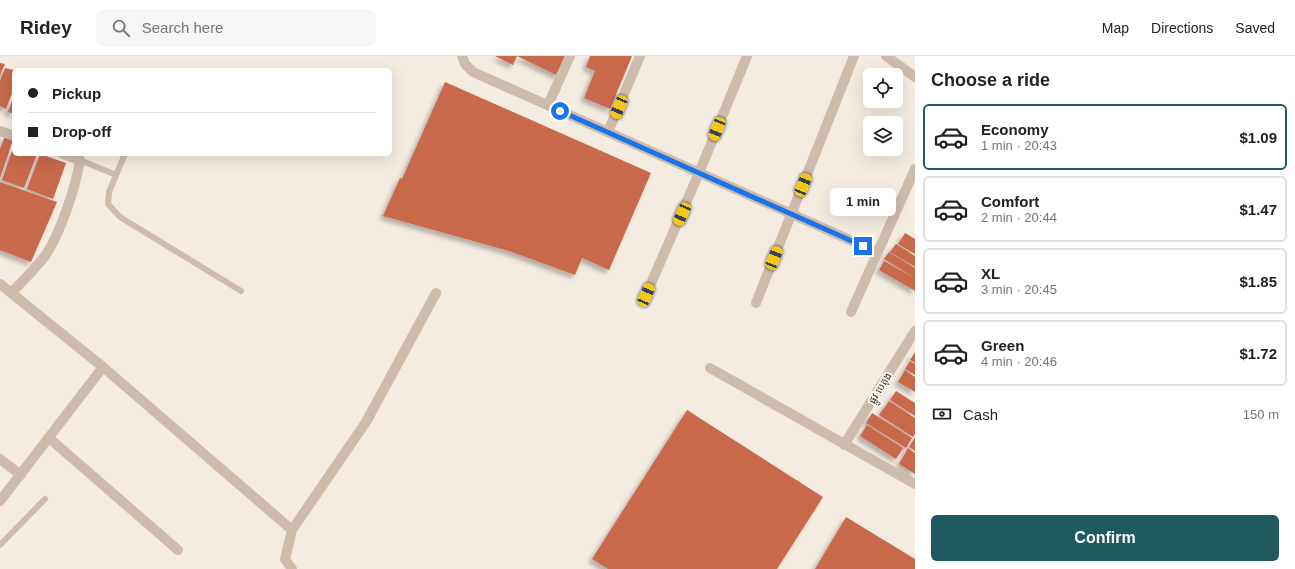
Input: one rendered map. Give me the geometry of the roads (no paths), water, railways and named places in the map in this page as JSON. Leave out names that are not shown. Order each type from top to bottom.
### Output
[{"type":"street","points":[[462,56],[465,64],[473,72],[877,252]]},
{"type":"street","points":[[548,106],[570,56]]},
{"type":"street","points":[[608,132],[640,56]]},
{"type":"street","points":[[646,295],[699,173],[747,56]]},
{"type":"street","points":[[756,303],[854,56]]},
{"type":"street","points":[[886,56],[915,77]]},
{"type":"street","points":[[0,131],[12,135]]},
{"type":"street","points":[[12,292],[47,252],[56,235],[78,175],[80,160],[69,156]]},
{"type":"street","points":[[851,312],[915,168]]},
{"type":"street","points":[[0,284],[12,292],[103,367],[292,530]]},
{"type":"street","points":[[292,569],[286,559],[292,530],[366,422],[436,293]]},
{"type":"street","name":"ផ្លូវ បេតុង","points":[[844,445],[915,331]]},
{"type":"street","points":[[0,501],[22,475],[103,367]]},
{"type":"street","points":[[710,368],[915,484]]},
{"type":"street","points":[[49,438],[178,550]]},
{"type":"street","points":[[0,459],[22,475]]},
{"type":"lane","points":[[124,156],[109,192],[108,204],[120,217],[241,291]]},
{"type":"lane","points":[[80,160],[116,175]]},
{"type":"lane","points":[[0,545],[45,499]]}]
